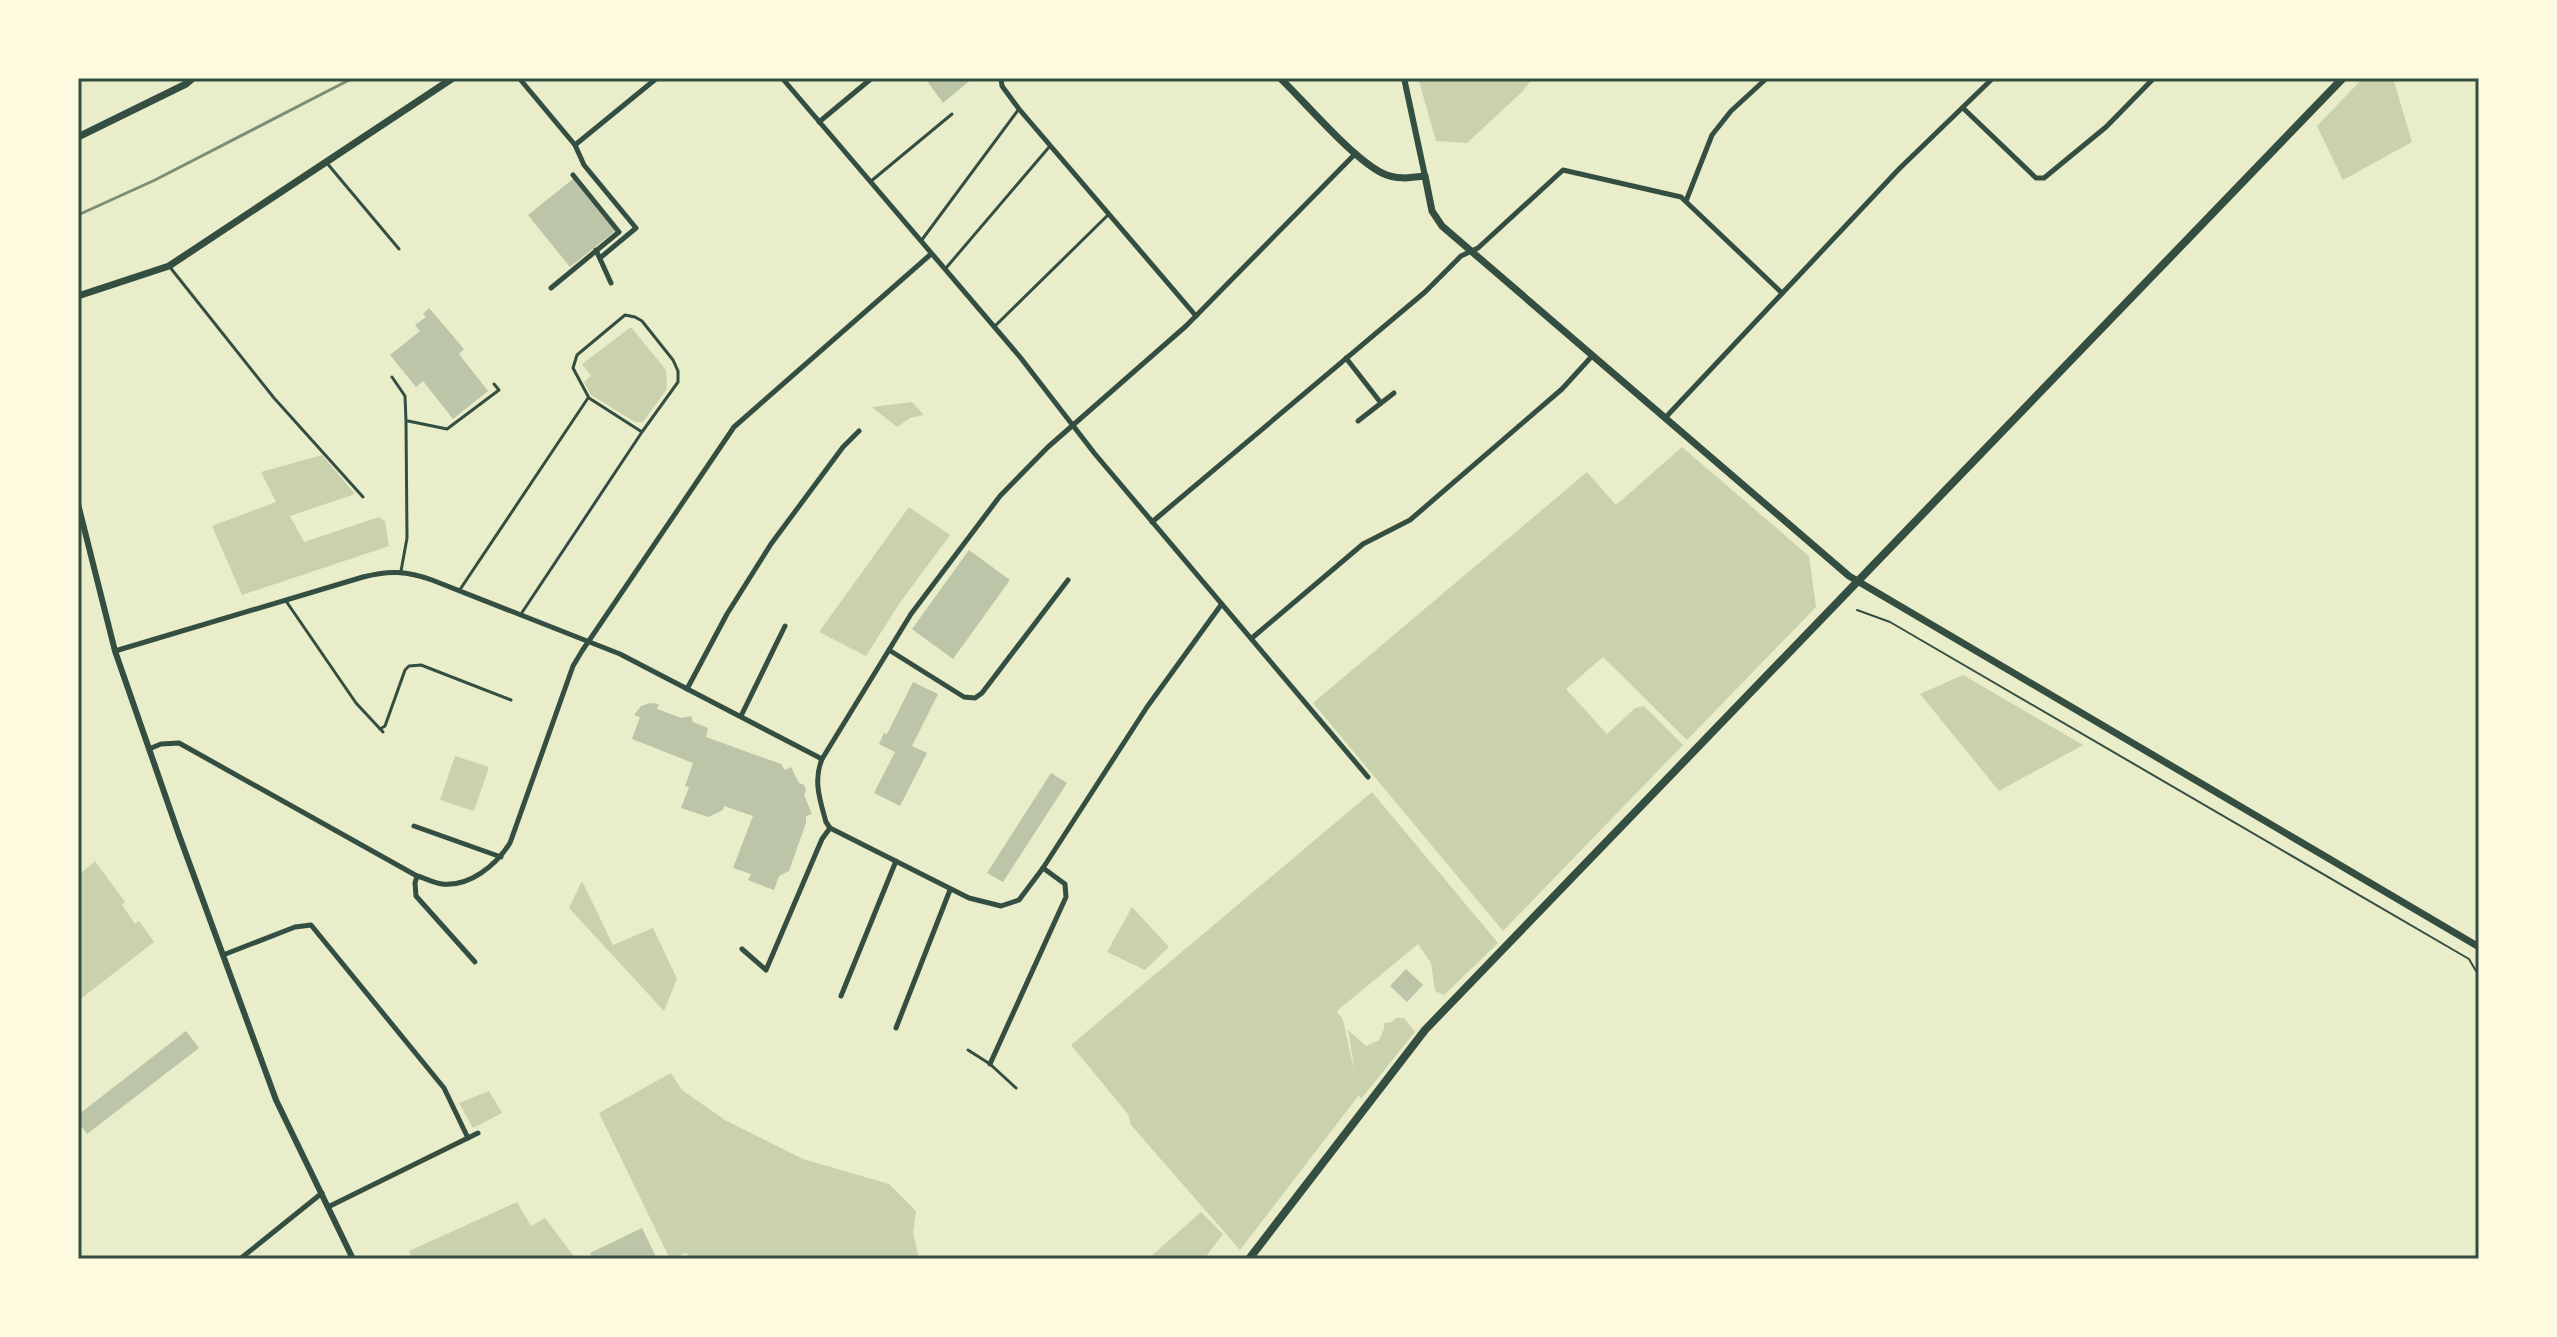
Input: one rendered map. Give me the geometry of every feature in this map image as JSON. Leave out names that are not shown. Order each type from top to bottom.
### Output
[{"type":"main road","points":[[78,137],[193,78]]},
{"type":"main road","points":[[78,296],[169,266],[453,78]]},
{"type":"main road","points":[[1280,78],[1356,153],[1386,175],[1404,179],[1425,176],[1436,219],[1471,252],[1858,582],[2479,947]]},
{"type":"main road","points":[[1249,1259],[1425,1030],[2343,78]]},
{"type":"street","points":[[519,78],[575,145],[584,165],[636,228],[600,258]]},
{"type":"street","points":[[575,145],[657,78]]},
{"type":"street","points":[[782,78],[946,269],[1152,522],[1368,777]]},
{"type":"street","points":[[819,122],[872,78]]},
{"type":"street","points":[[1001,78],[1002,86],[1019,109],[1196,316]]},
{"type":"street","points":[[1404,78],[1425,176]]},
{"type":"street","points":[[1686,201],[1712,135],[1731,111],[1767,78]]},
{"type":"street","points":[[1665,418],[1899,169],[1993,78]]},
{"type":"street","points":[[1963,108],[2036,178],[2044,178],[2106,127],[2154,78]]},
{"type":"street","points":[[1221,605],[1147,707],[1019,900],[1001,906],[987,905],[950,890],[830,828],[817,783],[817,771],[822,759],[929,590],[1000,496],[1024,469],[1196,316],[1356,153]]},
{"type":"street","points":[[1152,522],[1425,292],[1461,256],[1471,252],[1563,170],[1681,197],[1782,293]]},
{"type":"street","points":[[551,288],[619,232],[573,175]]},
{"type":"street","points":[[596,250],[611,283]]},
{"type":"street","points":[[149,749],[161,744],[179,743],[417,876],[442,884],[460,882],[485,871],[501,857],[510,843],[573,666],[734,427],[931,254]]},
{"type":"street","points":[[1252,638],[1363,544],[1410,520],[1552,398],[1593,355]]},
{"type":"street","points":[[1346,358],[1381,403]]},
{"type":"street","points":[[1358,421],[1394,393]]},
{"type":"street","points":[[687,689],[727,614],[771,544],[843,447],[859,431]]},
{"type":"street","points":[[78,504],[115,651],[223,955],[276,1100],[353,1259]]},
{"type":"street","points":[[115,651],[383,572],[401,571],[620,654],[822,759]]},
{"type":"street","points":[[889,650],[964,697],[975,698],[982,693],[1068,580]]},
{"type":"street","points":[[741,716],[785,626]]},
{"type":"street","points":[[414,826],[501,857]]},
{"type":"street","points":[[742,949],[766,970],[822,839],[830,828]]},
{"type":"street","points":[[841,996],[896,861]]},
{"type":"street","points":[[990,1064],[1066,897],[1065,884],[1043,868]]},
{"type":"street","points":[[417,876],[416,896],[475,962]]},
{"type":"street","points":[[896,1028],[950,890]]},
{"type":"street","points":[[223,955],[295,927],[311,925],[444,1088],[468,1138]]},
{"type":"street","points":[[328,1207],[478,1133]]},
{"type":"street","points":[[240,1259],[322,1193]]},
{"type":"lane","points":[[921,242],[1019,109]]},
{"type":"lane","points":[[870,182],[952,114]]},
{"type":"lane","points":[[946,269],[1050,146]]},
{"type":"lane","points":[[326,162],[399,249]]},
{"type":"lane","points":[[994,327],[1109,214]]},
{"type":"lane","points":[[169,266],[274,398],[363,497]]},
{"type":"lane","points":[[521,614],[678,382],[678,371],[673,360],[642,321],[625,315],[573,361],[577,379],[589,398],[642,432]]},
{"type":"lane","points":[[392,377],[405,396],[407,538],[401,571]]},
{"type":"lane","points":[[406,421],[447,429],[499,390],[494,384]]},
{"type":"lane","points":[[459,591],[589,398]]},
{"type":"lane","points":[[286,601],[356,703],[382,731],[405,670],[412,665],[421,665],[511,700]]},
{"type":"lane","points":[[968,1050],[990,1064],[1016,1088]]},
{"type":"path","points":[[1857,610],[1890,622],[2469,959],[2476,971]]},
{"type":"green space","points":[[1418,78],[1533,78],[1467,143],[1436,141]]},
{"type":"green space","points":[[2363,78],[2393,78],[2412,142],[2343,180],[2317,126]]},
{"type":"green space","points":[[631,327],[666,370],[667,389],[643,422],[635,422],[591,395],[584,382],[591,376],[582,364]]},
{"type":"green space","points":[[912,402],[924,415],[910,418],[897,427],[872,407]]},
{"type":"green space","points":[[1682,447],[1809,556],[1816,607],[1687,740],[1603,657],[1566,689],[1607,734],[1635,708],[1644,706],[1683,745],[1503,931],[1313,703],[1587,472],[1616,505]]},
{"type":"green space","points":[[322,455],[355,494],[290,516],[304,542],[379,517],[385,521],[389,546],[242,595],[212,526],[276,502],[261,472]]},
{"type":"green space","points":[[909,507],[950,535],[899,604],[866,656],[819,632]]},
{"type":"green space","points":[[1963,675],[2083,745],[1999,791],[1920,694]]},
{"type":"green space","points":[[455,756],[489,767],[474,811],[440,800]]},
{"type":"green space","points":[[1372,792],[1498,943],[1444,995],[1435,991],[1431,963],[1418,944],[1337,1011],[1343,1020],[1355,1074],[1348,1030],[1366,1046],[1379,1040],[1384,1023],[1396,1018],[1404,1018],[1415,1032],[1361,1099],[1359,1095],[1240,1250],[1131,1125],[1128,1114],[1071,1045]]},
{"type":"green space","points":[[95,861],[125,902],[122,905],[135,924],[139,921],[154,942],[78,1001],[78,876]]},
{"type":"green space","points":[[582,881],[613,945],[653,928],[677,979],[664,1011],[569,908]]},
{"type":"green space","points":[[1132,907],[1169,947],[1145,970],[1107,952]]},
{"type":"green space","points":[[671,1073],[682,1090],[725,1120],[803,1159],[889,1184],[916,1211],[913,1233],[919,1259],[689,1259],[687,1253],[670,1259],[599,1113]]},
{"type":"green space","points":[[489,1091],[502,1113],[473,1128],[459,1103]]},
{"type":"green space","points":[[517,1202],[531,1226],[545,1218],[576,1259],[413,1259],[409,1251]]},
{"type":"green space","points":[[1201,1212],[1223,1234],[1204,1259],[1148,1259]]},
{"type":"building","points":[[925,78],[973,78],[943,103]]},
{"type":"building","points":[[573,179],[615,231],[570,267],[528,215]]},
{"type":"building","points":[[429,308],[464,349],[459,354],[488,391],[453,419],[423,381],[416,387],[390,355],[420,331],[415,325],[426,317],[423,314]]},
{"type":"building","points":[[969,550],[1010,580],[953,659],[912,629]]},
{"type":"building","points":[[913,682],[938,694],[912,746],[927,753],[900,806],[874,793],[895,752],[879,744]]},
{"type":"building","points":[[659,704],[657,709],[681,718],[691,716],[693,722],[708,728],[706,737],[781,764],[785,770],[791,767],[799,783],[804,785],[804,795],[812,814],[806,816],[789,871],[779,876],[774,890],[748,880],[751,874],[733,868],[753,816],[724,806],[723,810],[708,817],[681,808],[693,763],[632,739],[640,717],[634,715],[641,706]]},
{"type":"building","points":[[1051,773],[1067,783],[1003,882],[987,873]]},
{"type":"building","points":[[1406,969],[1423,985],[1407,1002],[1390,986]]},
{"type":"building","points":[[186,1031],[199,1048],[87,1134],[78,1122],[78,1115]]},
{"type":"building","points":[[642,1228],[657,1259],[593,1259],[590,1253]]},
{"type":"railway","points":[[78,215],[155,180],[353,78]]}]
